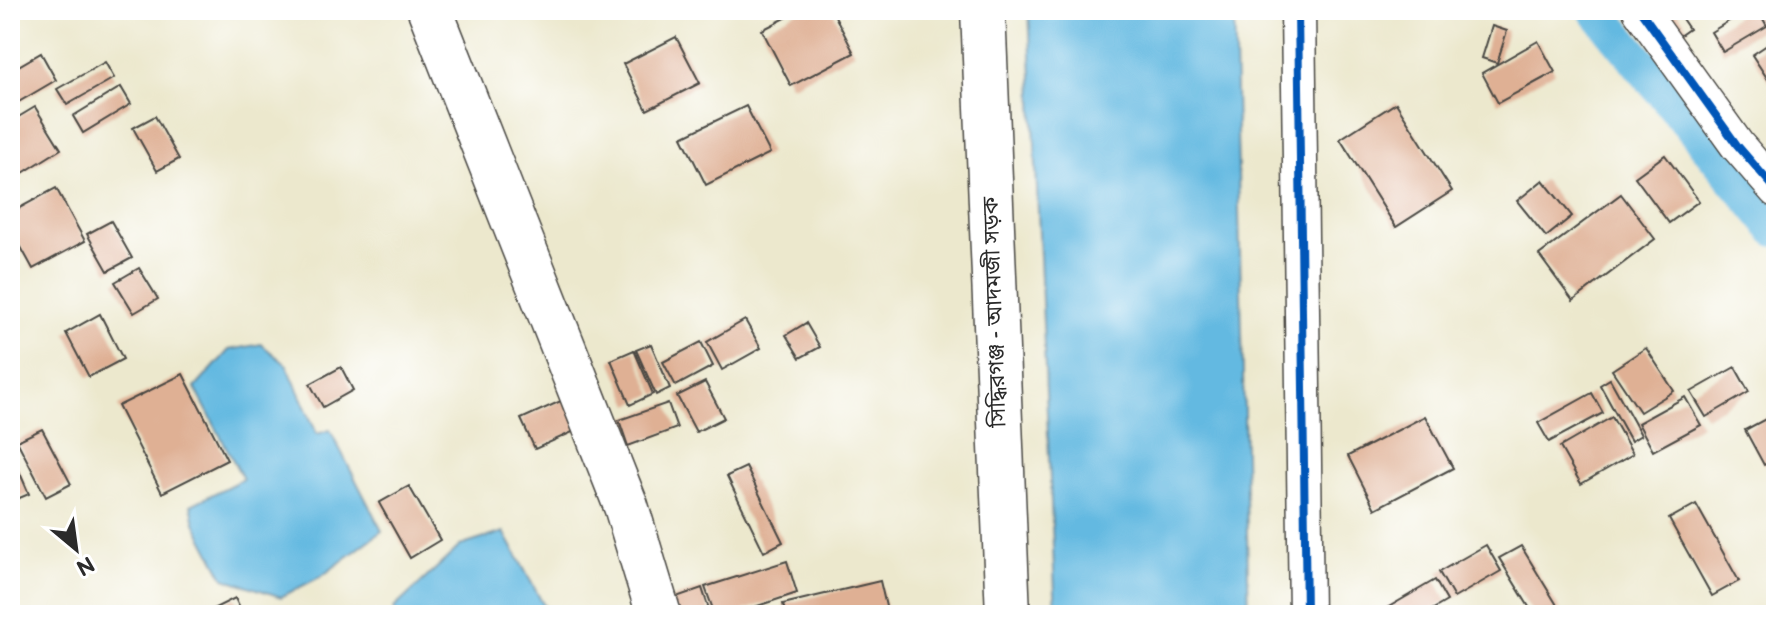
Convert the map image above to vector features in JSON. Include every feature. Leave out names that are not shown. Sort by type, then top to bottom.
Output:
[{"type":"main road","points":[[430,10],[626,506],[659,615]]},
{"type":"main road","name":"সিদ্ধিরগঞ্জ - আদমজী সড়ক","points":[[983,10],[1008,615]]},
{"type":"street","points":[[1298,10],[1306,615]]},
{"type":"street","points":[[1640,10],[1737,145],[1776,190]]},
{"type":"water","points":[[1029,10],[1234,10],[1249,615],[1056,615]]},
{"type":"water","points":[[261,344],[287,365],[317,434],[330,430],[382,531],[322,576],[281,597],[224,578],[195,523],[191,505],[243,479],[195,388],[229,350]]},
{"type":"water","points":[[504,532],[549,615],[395,615],[394,608],[460,546]]},
{"type":"building","points":[[801,10],[832,10],[854,53],[791,86],[762,30]]},
{"type":"building","points":[[1658,10],[1676,10],[1689,29],[1672,41]]},
{"type":"building","points":[[1747,10],[1758,10],[1767,26],[1723,52],[1711,32]]},
{"type":"building","points":[[1492,26],[1507,31],[1497,63],[1482,58]]},
{"type":"building","points":[[676,37],[700,83],[647,110],[623,64]]},
{"type":"building","points":[[1776,39],[1776,76],[1769,81],[1752,55]]},
{"type":"building","points":[[1538,41],[1555,72],[1498,103],[1482,73]]},
{"type":"building","points":[[41,53],[56,80],[10,107],[10,71]]},
{"type":"building","points":[[105,62],[114,78],[67,105],[57,89]]},
{"type":"building","points":[[121,87],[131,104],[83,133],[73,116]]},
{"type":"building","points":[[1396,103],[1452,191],[1396,227],[1340,139]]},
{"type":"building","points":[[746,106],[770,153],[706,185],[682,137]]},
{"type":"building","points":[[35,107],[61,149],[10,181],[10,122]]},
{"type":"building","points":[[155,116],[179,159],[157,171],[133,128]]},
{"type":"building","points":[[1665,155],[1699,201],[1669,223],[1635,177]]},
{"type":"building","points":[[1543,180],[1572,216],[1546,237],[1517,201]]},
{"type":"building","points":[[56,188],[85,241],[33,269],[10,227],[10,213]]},
{"type":"building","points":[[1621,194],[1655,239],[1573,301],[1539,255]]},
{"type":"building","points":[[111,221],[132,258],[108,271],[87,234]]},
{"type":"building","points":[[139,268],[158,299],[134,313],[115,282]]},
{"type":"building","points":[[100,314],[123,359],[89,377],[66,333]]},
{"type":"building","points":[[745,320],[761,348],[722,370],[707,342]]},
{"type":"building","points":[[806,323],[820,347],[800,358],[786,335]]},
{"type":"building","points":[[701,342],[713,366],[676,386],[663,362]]},
{"type":"building","points":[[651,344],[670,388],[656,395],[636,350]]},
{"type":"building","points":[[1646,348],[1674,391],[1640,412],[1612,370]]},
{"type":"building","points":[[634,350],[653,394],[630,405],[611,360]]},
{"type":"building","points":[[341,367],[353,390],[323,407],[310,384]]},
{"type":"building","points":[[1735,367],[1749,392],[1706,417],[1691,392]]},
{"type":"building","points":[[183,374],[227,460],[162,493],[118,406]]},
{"type":"building","points":[[1610,379],[1641,435],[1631,441],[1600,385]]},
{"type":"building","points":[[705,382],[724,418],[696,432],[677,396]]},
{"type":"building","points":[[1592,393],[1603,413],[1549,442],[1538,423]]},
{"type":"building","points":[[574,395],[588,425],[535,449],[521,419]]},
{"type":"building","points":[[1685,397],[1701,425],[1653,451],[1638,423]]},
{"type":"building","points":[[668,403],[677,428],[628,446],[619,420]]},
{"type":"building","points":[[1425,416],[1453,468],[1375,509],[1348,456]]},
{"type":"building","points":[[1771,416],[1776,426],[1776,459],[1764,465],[1745,430]]},
{"type":"building","points":[[1612,417],[1633,454],[1581,484],[1560,447]]},
{"type":"building","points":[[42,429],[71,484],[46,497],[17,441]]},
{"type":"building","points":[[10,450],[29,494],[10,502]]},
{"type":"building","points":[[746,467],[783,542],[764,552],[727,476]]},
{"type":"building","points":[[409,486],[440,540],[410,558],[379,503]]},
{"type":"building","points":[[1696,504],[1739,581],[1712,596],[1669,519]]},
{"type":"building","points":[[1486,545],[1501,571],[1454,598],[1439,572]]},
{"type":"building","points":[[1521,546],[1563,615],[1534,615],[1499,558]]},
{"type":"building","points":[[787,561],[797,593],[730,615],[715,615],[705,587]]},
{"type":"building","points":[[1435,580],[1447,601],[1423,615],[1375,615]]},
{"type":"building","points":[[880,581],[888,615],[786,615],[783,604]]},
{"type":"building","points":[[702,588],[711,615],[663,615],[659,603]]},
{"type":"building","points":[[235,598],[243,615],[201,615]]},
{"type":"waterway","points":[[1596,10],[1776,229]]},
{"type":"cycle path","points":[[1298,10],[1306,615]]},
{"type":"cycle path","points":[[1640,10],[1737,145],[1776,190]]}]
